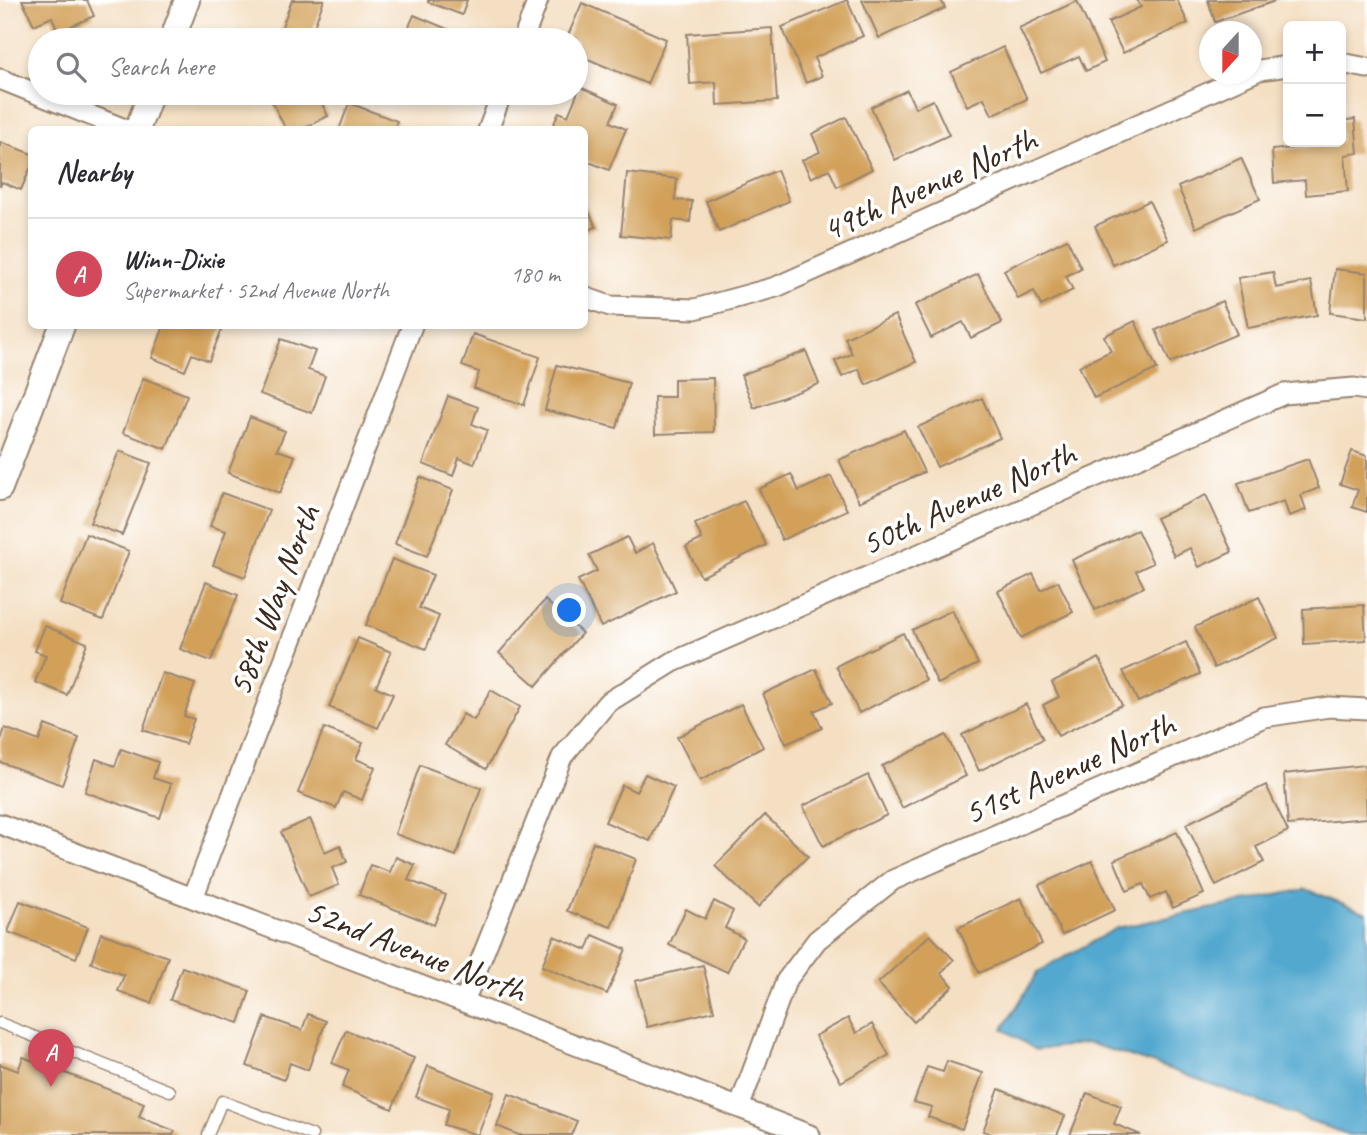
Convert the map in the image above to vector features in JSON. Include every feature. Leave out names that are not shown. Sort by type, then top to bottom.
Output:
[{"type":"street","points":[[176,28],[187,0]]},
{"type":"street","points":[[528,28],[538,0]]},
{"type":"street","points":[[1346,65],[1367,68]]},
{"type":"street","name":"49th Avenue North","points":[[588,298],[610,306],[695,309],[776,286],[1259,70],[1283,67]]},
{"type":"street","points":[[0,79],[28,90]]},
{"type":"street","points":[[65,105],[117,126]]},
{"type":"street","points":[[139,126],[146,105]]},
{"type":"street","points":[[490,126],[497,105]]},
{"type":"street","points":[[0,488],[61,329]]},
{"type":"street","name":"58th Way North","points":[[193,898],[411,329]]},
{"type":"street","name":"50th Avenue North","points":[[464,1002],[562,757],[607,703],[673,662],[1284,394],[1354,388],[1367,390]]},
{"type":"street","name":"51st Avenue North","points":[[739,1108],[786,981],[817,940],[893,880],[1264,717],[1329,707],[1367,709]]},
{"type":"street","name":"52nd Avenue North","points":[[0,824],[810,1135]]},
{"type":"lane","points":[[0,1023],[170,1091]]},
{"type":"lane","points":[[208,1135],[222,1101],[312,1135]]},
{"type":"water","points":[[1306,889],[1367,913],[1367,1135],[1349,1135],[1164,1067],[1088,1043],[1036,1050],[1003,1029],[1038,972],[1117,928]]},
{"type":"building","points":[[22,0],[87,0],[94,16],[67,28],[56,28],[52,17],[34,25]]},
{"type":"building","points":[[292,0],[324,0],[314,28],[282,28]]},
{"type":"building","points":[[428,0],[467,0],[462,15]]},
{"type":"building","points":[[847,0],[863,36],[814,58],[822,76],[806,83],[782,27]]},
{"type":"building","points":[[862,0],[941,0],[945,8],[879,38]]},
{"type":"building","points":[[1137,0],[1177,0],[1188,23],[1123,53],[1108,22],[1141,7]]},
{"type":"building","points":[[1208,0],[1278,0],[1218,21],[1215,21]]},
{"type":"building","points":[[1077,1],[1105,62],[1086,71],[1079,56],[1041,73],[1019,28]]},
{"type":"building","points":[[582,3],[666,39],[647,84],[588,59],[588,28],[571,28]]},
{"type":"building","points":[[414,15],[445,28],[408,28]]},
{"type":"building","points":[[772,28],[777,101],[717,105],[716,82],[690,84],[687,34]]},
{"type":"building","points":[[1003,47],[1027,99],[992,115],[984,98],[967,106],[951,72]]},
{"type":"building","points":[[907,90],[915,108],[933,100],[949,135],[895,160],[871,107]]},
{"type":"building","points":[[588,91],[618,104],[610,122],[626,129],[609,170],[588,162],[588,126],[553,126],[559,112],[568,116],[573,105],[588,105]]},
{"type":"building","points":[[274,105],[323,105],[328,116],[308,126],[284,126]]},
{"type":"building","points":[[348,105],[397,121],[395,126],[340,126]]},
{"type":"building","points":[[846,117],[872,169],[837,187],[829,169],[811,178],[802,160],[820,152],[812,134]]},
{"type":"building","points":[[1355,119],[1358,153],[1345,155],[1348,191],[1306,195],[1305,180],[1274,183],[1272,150],[1346,147],[1346,120]]},
{"type":"building","points":[[0,142],[28,152],[28,173],[21,190],[2,182],[0,187]]},
{"type":"building","points":[[1241,158],[1260,199],[1196,228],[1178,187]]},
{"type":"building","points":[[777,170],[789,201],[719,232],[706,201]]},
{"type":"building","points":[[627,173],[677,179],[675,200],[692,201],[690,222],[673,220],[671,240],[621,235]]},
{"type":"building","points":[[1149,201],[1168,240],[1113,265],[1095,226]]},
{"type":"building","points":[[588,210],[596,227],[588,230]]},
{"type":"building","points":[[1067,239],[1081,268],[1066,276],[1073,290],[1041,306],[1034,291],[1018,299],[1004,270]]},
{"type":"building","points":[[1335,269],[1367,273],[1367,318],[1330,313]]},
{"type":"building","points":[[1273,272],[1276,288],[1311,281],[1317,315],[1248,328],[1238,278]]},
{"type":"building","points":[[978,274],[1002,323],[971,338],[963,322],[931,338],[915,305]]},
{"type":"building","points":[[1222,301],[1237,334],[1170,363],[1156,330]]},
{"type":"building","points":[[895,315],[916,362],[866,385],[859,369],[842,377],[835,361],[852,354],[845,338]]},
{"type":"building","points":[[1135,321],[1157,369],[1094,398],[1079,366],[1111,351],[1104,336]]},
{"type":"building","points":[[163,329],[222,329],[209,361],[192,354],[185,371],[152,358]]},
{"type":"building","points":[[473,334],[540,357],[524,405],[474,388],[479,372],[462,366]]},
{"type":"building","points":[[281,339],[315,351],[308,370],[325,376],[312,413],[260,394]]},
{"type":"building","points":[[806,351],[819,384],[754,408],[741,375]]},
{"type":"building","points":[[557,365],[629,383],[617,428],[545,410]]},
{"type":"building","points":[[143,378],[187,395],[166,449],[123,433]]},
{"type":"building","points":[[713,378],[714,432],[655,434],[654,397],[674,397],[674,379]]},
{"type":"building","points":[[448,396],[478,407],[472,424],[487,430],[474,464],[459,458],[453,476],[423,464]]},
{"type":"building","points":[[982,398],[1000,438],[937,467],[918,427]]},
{"type":"building","points":[[250,417],[285,431],[277,450],[295,456],[280,493],[228,473]]},
{"type":"building","points":[[904,430],[924,472],[859,502],[839,460]]},
{"type":"building","points":[[119,451],[151,463],[122,535],[90,523]]},
{"type":"building","points":[[1352,451],[1367,456],[1367,512],[1352,507],[1358,490],[1340,484]]},
{"type":"building","points":[[1308,459],[1319,488],[1301,495],[1306,510],[1289,516],[1284,501],[1249,513],[1238,483]]},
{"type":"building","points":[[791,474],[799,491],[831,476],[847,510],[782,540],[759,489]]},
{"type":"building","points":[[420,477],[453,490],[427,556],[395,544]]},
{"type":"building","points":[[222,493],[269,510],[245,577],[213,565],[226,531],[210,526]]},
{"type":"building","points":[[1206,495],[1232,552],[1199,567],[1190,548],[1174,556],[1156,518]]},
{"type":"building","points":[[744,501],[766,545],[701,577],[686,547],[702,539],[695,524]]},
{"type":"building","points":[[1137,530],[1153,563],[1136,571],[1144,587],[1095,610],[1072,560]]},
{"type":"building","points":[[86,534],[129,551],[103,620],[60,604]]},
{"type":"building","points":[[627,537],[635,553],[653,543],[676,591],[601,627],[578,580],[597,571],[589,555]]},
{"type":"building","points":[[392,559],[433,575],[419,608],[439,616],[426,649],[366,625]]},
{"type":"building","points":[[1033,574],[1041,590],[1058,581],[1073,612],[1021,638],[998,591]]},
{"type":"building","points":[[206,582],[238,595],[211,661],[180,649]]},
{"type":"building","points":[[1259,597],[1278,638],[1214,668],[1195,627]]},
{"type":"building","points":[[545,600],[582,633],[536,686],[499,653]]},
{"type":"building","points":[[1364,605],[1366,640],[1304,644],[1303,609]]},
{"type":"building","points":[[952,610],[978,664],[938,684],[912,630]]},
{"type":"building","points":[[45,626],[87,643],[67,695],[35,682],[46,655],[35,651]]},
{"type":"building","points":[[903,633],[926,680],[859,713],[836,666]]},
{"type":"building","points":[[358,638],[391,652],[376,687],[393,694],[378,728],[329,707]]},
{"type":"building","points":[[1186,642],[1200,674],[1138,702],[1123,671]]},
{"type":"building","points":[[1099,658],[1122,705],[1058,736],[1043,705],[1059,697],[1052,682]]},
{"type":"building","points":[[816,669],[832,703],[814,711],[822,728],[786,744],[763,694]]},
{"type":"building","points":[[162,673],[195,684],[184,716],[194,719],[185,744],[143,730]]},
{"type":"building","points":[[491,690],[520,707],[486,769],[445,745],[463,714],[474,720]]},
{"type":"building","points":[[741,704],[763,747],[700,781],[677,737]]},
{"type":"building","points":[[1026,704],[1043,739],[979,771],[962,735]]},
{"type":"building","points":[[45,725],[79,738],[62,785],[0,762],[0,743],[5,728],[39,741]]},
{"type":"building","points":[[324,728],[363,743],[356,759],[375,767],[362,800],[343,792],[336,808],[298,793]]},
{"type":"building","points":[[946,735],[966,776],[902,808],[882,766]]},
{"type":"building","points":[[121,749],[158,762],[153,778],[171,784],[160,818],[85,792],[96,759],[115,766]]},
{"type":"building","points":[[420,765],[481,788],[456,856],[395,834]]},
{"type":"building","points":[[1365,765],[1367,818],[1288,825],[1284,774]]},
{"type":"building","points":[[645,774],[674,787],[650,841],[605,822],[622,785],[636,792]]},
{"type":"building","points":[[868,775],[887,815],[823,846],[803,806]]},
{"type":"building","points":[[1266,785],[1288,831],[1256,847],[1264,862],[1216,886],[1186,824]]},
{"type":"building","points":[[765,815],[808,856],[758,907],[715,866]]},
{"type":"building","points":[[310,819],[325,852],[340,845],[347,862],[332,868],[339,885],[309,897],[281,832]]},
{"type":"building","points":[[1177,832],[1204,894],[1173,908],[1166,892],[1150,899],[1143,884],[1127,891],[1114,860]]},
{"type":"building","points":[[593,842],[636,859],[611,927],[567,911]]},
{"type":"building","points":[[396,857],[415,865],[408,880],[446,895],[434,925],[359,895],[370,865],[390,872]]},
{"type":"building","points":[[1092,861],[1115,910],[1062,935],[1039,885]]},
{"type":"building","points":[[1021,898],[1042,944],[979,973],[958,928]]},
{"type":"building","points":[[20,901],[88,927],[76,958],[8,932]]},
{"type":"building","points":[[714,901],[733,911],[725,928],[744,938],[727,972],[669,945],[686,909],[705,919]]},
{"type":"building","points":[[101,933],[168,957],[151,1003],[118,991],[124,975],[91,963]]},
{"type":"building","points":[[593,935],[626,949],[607,994],[542,966],[554,936],[587,950]]},
{"type":"building","points":[[930,935],[954,960],[941,973],[953,986],[914,1022],[878,983]]},
{"type":"building","points":[[703,965],[714,1011],[647,1027],[635,981]]},
{"type":"building","points":[[182,967],[250,991],[239,1023],[170,1000]]},
{"type":"building","points":[[308,1014],[326,1021],[308,1070],[290,1063],[284,1080],[247,1066],[265,1017],[302,1030]]},
{"type":"building","points":[[848,1018],[856,1033],[872,1024],[889,1055],[841,1082],[815,1036]]},
{"type":"building","points":[[346,1030],[414,1058],[392,1109],[342,1087],[349,1070],[332,1063]]},
{"type":"building","points":[[23,1057],[144,1103],[139,1117],[175,1131],[173,1135],[0,1135],[0,1064],[18,1071]]},
{"type":"building","points":[[947,1061],[983,1073],[962,1129],[928,1117],[932,1107],[914,1102],[927,1067],[943,1072]]},
{"type":"building","points":[[428,1066],[494,1092],[478,1135],[444,1125],[449,1109],[416,1097]]},
{"type":"building","points":[[999,1089],[1065,1116],[1057,1135],[994,1135],[983,1131]]},
{"type":"building","points":[[1087,1093],[1121,1106],[1114,1124],[1141,1135],[1070,1135]]},
{"type":"building","points":[[509,1094],[577,1121],[571,1135],[519,1135],[497,1126]]},
{"type":"place","name":"Winn-Dixie","points":[[51,1087]]}]
